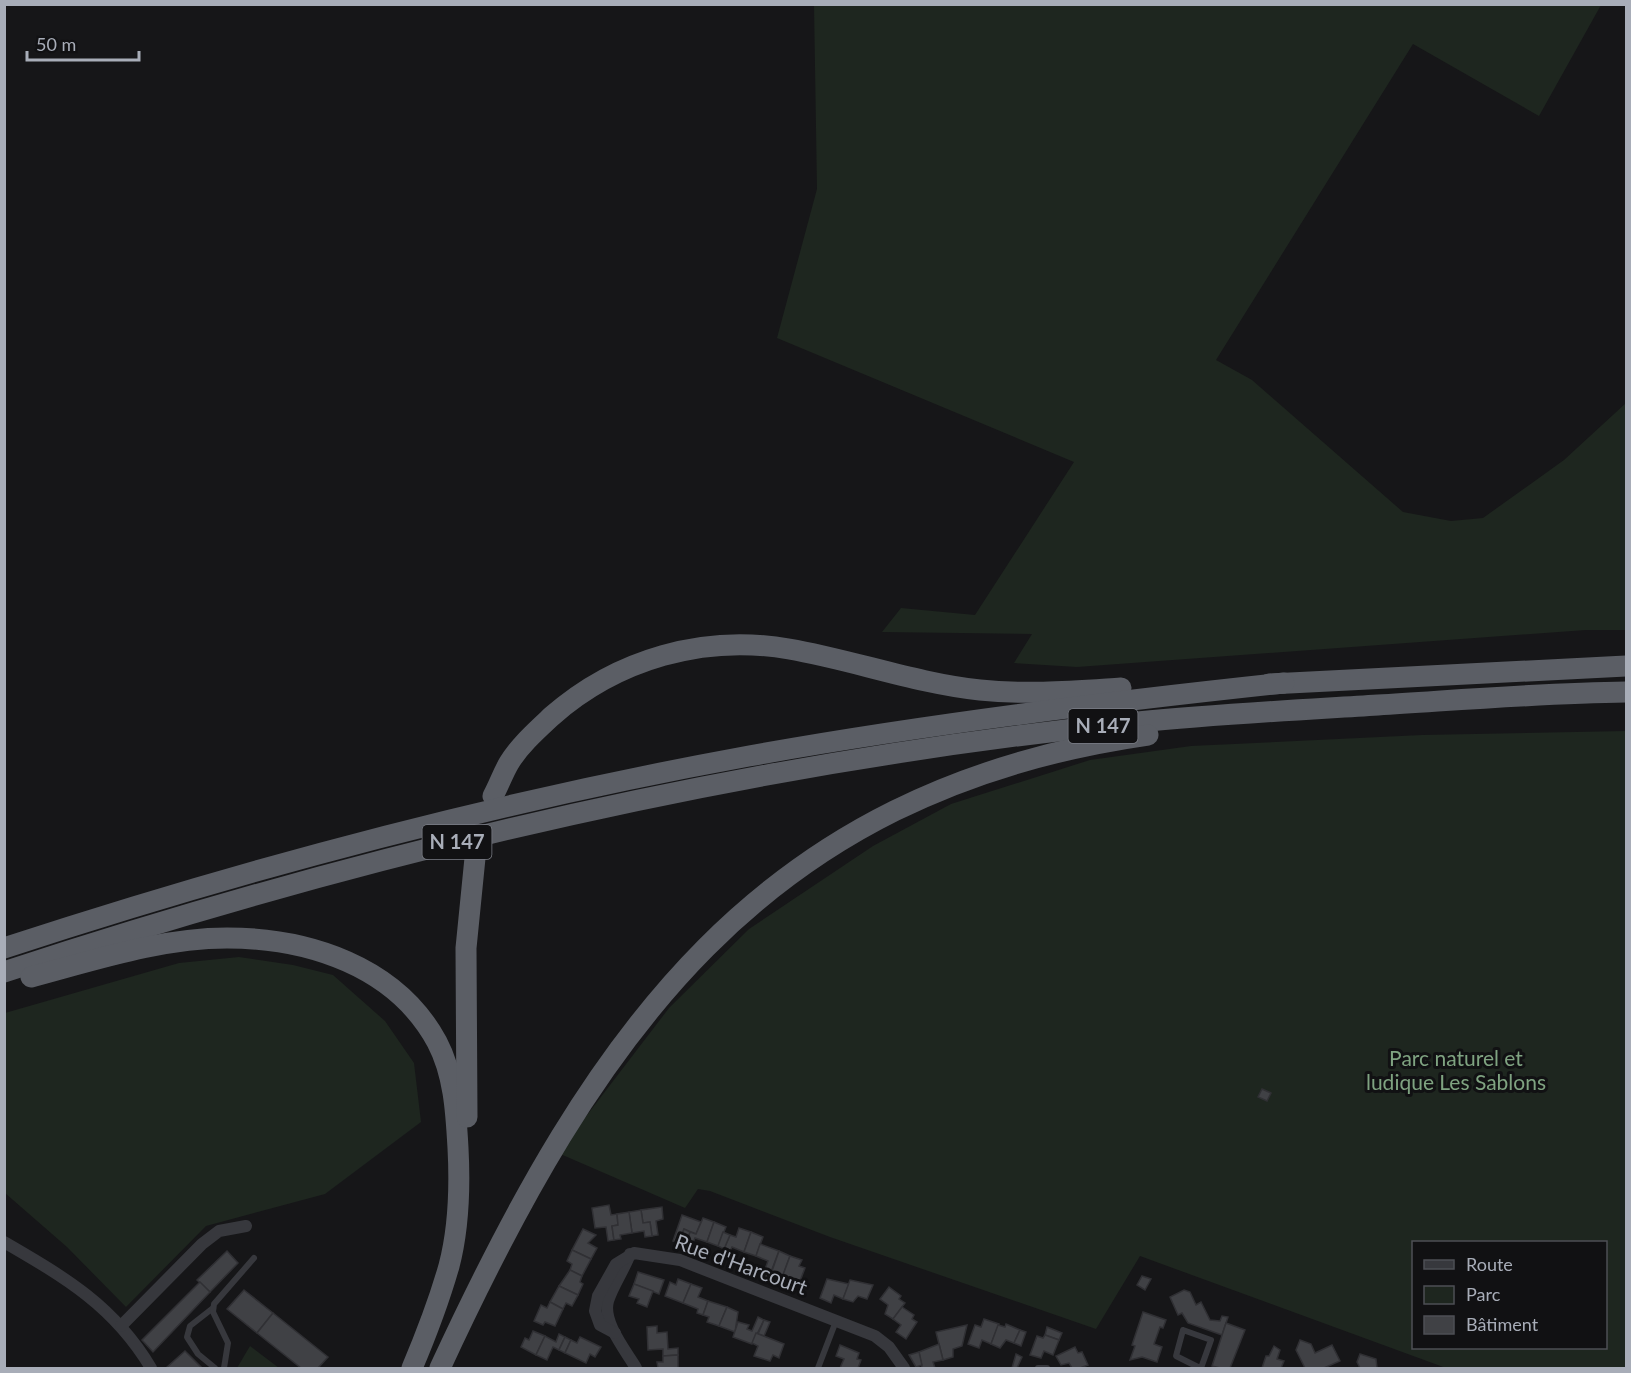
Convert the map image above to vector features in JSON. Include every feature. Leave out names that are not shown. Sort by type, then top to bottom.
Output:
[{"type":"highway","points":[[493,796],[510,762],[534,732],[566,704],[595,684],[632,665],[670,652],[710,646],[750,644],[788,649],[934,683],[980,690],[1035,693],[1174,685],[1284,683]]},
{"type":"highway","name":"N 147","points":[[4,948],[175,895],[472,815],[751,756],[1018,715],[1284,683],[1626,666]]},
{"type":"highway","name":"N 147","points":[[4,972],[119,934],[294,882],[635,800],[753,778],[1022,736],[1139,722],[1288,711],[1626,692]]},
{"type":"highway","points":[[440,1368],[474,1294],[539,1170],[609,1059],[648,1009],[696,956],[742,911],[788,874],[840,840],[895,811],[955,785],[1023,761],[1103,741],[1222,724],[1288,711]]},
{"type":"highway","points":[[421,1368],[448,1301],[465,1227],[468,1188],[466,948],[475,858]]},
{"type":"highway","points":[[4,984],[123,953],[181,942],[226,938],[267,940],[309,947],[351,962],[374,975],[398,994],[422,1019],[437,1043],[449,1074],[456,1110],[459,1161],[457,1213],[449,1264],[412,1368]]},
{"type":"street","points":[[121,1326],[202,1244],[219,1230],[246,1226]]},
{"type":"street","points":[[4,1242],[78,1286],[121,1326],[151,1368]]},
{"type":"street","name":"Rue d'Harcourt","points":[[636,1368],[615,1333],[608,1315],[607,1304],[630,1254],[680,1260],[836,1321],[883,1341],[904,1368]]},
{"type":"lane","points":[[215,1368],[198,1354],[187,1337],[190,1326],[213,1308],[254,1258]]},
{"type":"lane","points":[[213,1308],[228,1342],[224,1368]]},
{"type":"lane","points":[[818,1368],[836,1321]]},
{"type":"lane","points":[[1183,1330],[1211,1340],[1201,1368],[1176,1356],[1183,1330]]},
{"type":"lane","points":[[1038,1368],[1047,1368]]},
{"type":"green space","points":[[814,5],[1601,5],[1539,116],[1413,44],[1216,360],[1252,380],[1403,512],[1451,521],[1483,518],[1564,460],[1626,403],[1626,630],[1586,630],[1077,667],[1014,663],[1032,634],[882,632],[901,608],[975,615],[1074,462],[777,338],[817,189]]},
{"type":"green space","name":"Parc naturel et ludique Les Sablons","points":[[1626,731],[1626,1368],[1446,1368],[1140,1256],[1096,1329],[830,1237],[710,1191],[698,1189],[685,1208],[558,1153],[669,1008],[749,929],[873,846],[951,804],[1090,760],[1191,746],[1422,735]]},
{"type":"green space","points":[[239,957],[293,965],[333,975],[385,1021],[414,1063],[421,1122],[325,1194],[206,1226],[126,1307],[67,1247],[5,1193],[5,1013],[179,963]]},
{"type":"green space","points":[[250,1346],[279,1368],[237,1368]]},
{"type":"building","points":[[1262,1089],[1271,1093],[1267,1101],[1258,1097]]},
{"type":"building","points":[[609,1205],[611,1215],[617,1214],[618,1225],[612,1226],[614,1240],[608,1241],[606,1227],[595,1228],[592,1208]]},
{"type":"building","points":[[662,1207],[663,1219],[656,1221],[658,1235],[652,1236],[650,1222],[643,1223],[641,1210]]},
{"type":"building","points":[[641,1210],[643,1223],[650,1222],[652,1236],[645,1237],[644,1231],[632,1233],[629,1212]]},
{"type":"building","points":[[629,1212],[632,1233],[620,1235],[621,1239],[614,1240],[612,1226],[618,1225],[617,1214]]},
{"type":"building","points":[[682,1215],[701,1222],[696,1234],[684,1229],[679,1243],[673,1241]]},
{"type":"building","points":[[703,1218],[714,1222],[707,1242],[695,1238],[691,1247],[685,1245],[690,1232],[696,1234]]},
{"type":"building","points":[[714,1222],[726,1227],[718,1246],[707,1242]]},
{"type":"building","points":[[739,1228],[751,1232],[744,1252],[732,1247],[730,1251],[724,1249],[730,1235],[736,1237]]},
{"type":"building","points":[[583,1229],[596,1235],[588,1243],[597,1248],[591,1259],[572,1250]]},
{"type":"building","points":[[684,1229],[690,1232],[685,1245],[679,1243]]},
{"type":"building","points":[[723,1232],[730,1235],[724,1249],[718,1246]]},
{"type":"building","points":[[751,1232],[763,1237],[756,1256],[744,1252]]},
{"type":"building","points":[[760,1244],[779,1251],[769,1277],[763,1275],[768,1261],[756,1256]]},
{"type":"building","points":[[572,1250],[591,1259],[582,1276],[570,1270],[572,1264],[567,1261]]},
{"type":"building","points":[[227,1251],[238,1263],[210,1292],[197,1280]]},
{"type":"building","points":[[779,1251],[790,1256],[783,1275],[772,1271]]},
{"type":"building","points":[[790,1256],[802,1260],[799,1266],[805,1268],[800,1281],[783,1275]]},
{"type":"building","points":[[570,1270],[582,1276],[580,1282],[583,1284],[578,1295],[559,1286]]},
{"type":"building","points":[[638,1272],[664,1280],[659,1294],[634,1284]]},
{"type":"building","points":[[1142,1276],[1151,1279],[1145,1290],[1137,1285]]},
{"type":"building","points":[[678,1279],[691,1284],[683,1303],[665,1296],[670,1282],[676,1285]]},
{"type":"building","points":[[827,1279],[849,1284],[843,1299],[834,1295],[831,1303],[820,1298]]},
{"type":"building","points":[[850,1280],[873,1285],[867,1299],[858,1296],[853,1302],[843,1299]]},
{"type":"building","points":[[200,1282],[210,1292],[153,1352],[142,1340]]},
{"type":"building","points":[[634,1284],[653,1291],[647,1307],[637,1303],[639,1299],[629,1296]]},
{"type":"building","points":[[691,1284],[702,1288],[698,1297],[708,1301],[703,1315],[697,1313],[698,1309],[683,1303]]},
{"type":"building","points":[[559,1286],[578,1295],[572,1306],[566,1303],[563,1309],[550,1302]]},
{"type":"building","points":[[889,1287],[901,1296],[899,1299],[905,1303],[893,1319],[885,1314],[888,1305],[880,1299]]},
{"type":"building","points":[[244,1290],[273,1313],[257,1333],[227,1309]]},
{"type":"building","points":[[1184,1290],[1190,1292],[1196,1305],[1201,1302],[1210,1320],[1220,1321],[1222,1316],[1228,1317],[1222,1335],[1188,1323],[1182,1313],[1178,1315],[1170,1297]]},
{"type":"building","points":[[708,1301],[727,1307],[719,1326],[707,1322],[709,1317],[703,1315]]},
{"type":"building","points":[[550,1302],[563,1309],[555,1326],[545,1322],[543,1325],[534,1321],[541,1305],[547,1308]]},
{"type":"building","points":[[727,1307],[738,1312],[735,1332],[719,1326]]},
{"type":"building","points":[[902,1307],[914,1315],[912,1319],[917,1322],[906,1339],[896,1332],[901,1325],[893,1319]]},
{"type":"building","points":[[1143,1312],[1166,1320],[1163,1328],[1160,1327],[1154,1344],[1162,1347],[1157,1362],[1142,1357],[1130,1360],[1135,1346],[1132,1345]]},
{"type":"building","points":[[273,1313],[328,1357],[318,1368],[301,1368],[257,1333]]},
{"type":"building","points":[[758,1317],[764,1320],[752,1344],[733,1337],[738,1322],[749,1325],[747,1329],[752,1331]]},
{"type":"building","points":[[984,1319],[999,1324],[991,1344],[982,1340],[979,1348],[968,1344],[975,1325],[981,1327]]},
{"type":"building","points":[[764,1320],[770,1322],[764,1336],[758,1334]]},
{"type":"building","points":[[1226,1323],[1245,1330],[1230,1368],[1220,1368],[1212,1366]]},
{"type":"building","points":[[1006,1324],[1020,1330],[1014,1343],[1006,1340],[1000,1348],[991,1344],[998,1325],[1005,1327]]},
{"type":"building","points":[[967,1325],[962,1346],[953,1349],[953,1357],[943,1360],[936,1332]]},
{"type":"building","points":[[657,1326],[657,1333],[667,1332],[668,1349],[678,1348],[678,1355],[663,1356],[663,1349],[648,1350],[647,1327]]},
{"type":"building","points":[[1047,1327],[1062,1333],[1059,1340],[1045,1335]]},
{"type":"building","points":[[1020,1330],[1026,1332],[1021,1346],[1014,1343]]},
{"type":"building","points":[[533,1331],[545,1336],[536,1355],[521,1347],[525,1338],[529,1340]]},
{"type":"building","points":[[756,1333],[784,1344],[779,1358],[773,1355],[770,1361],[754,1356],[758,1346],[752,1343]]},
{"type":"building","points":[[559,1334],[565,1337],[559,1350],[553,1347],[547,1360],[536,1355],[545,1336],[556,1342]]},
{"type":"building","points":[[1045,1335],[1059,1340],[1053,1355],[1044,1351],[1041,1358],[1030,1355],[1037,1336],[1043,1338]]},
{"type":"building","points":[[565,1337],[571,1340],[565,1353],[559,1350]]},
{"type":"building","points":[[580,1337],[601,1347],[595,1357],[590,1354],[586,1363],[565,1353],[571,1340],[577,1343]]},
{"type":"building","points":[[1300,1340],[1311,1344],[1315,1353],[1332,1345],[1340,1361],[1324,1368],[1305,1368],[1296,1350]]},
{"type":"building","points":[[939,1344],[943,1360],[933,1362],[935,1368],[922,1368],[919,1352]]},
{"type":"building","points":[[840,1345],[859,1353],[857,1359],[861,1360],[858,1368],[840,1368],[844,1359],[836,1356]]},
{"type":"building","points":[[1274,1346],[1280,1350],[1277,1359],[1284,1361],[1281,1368],[1262,1368],[1266,1356],[1269,1356]]},
{"type":"building","points":[[1075,1347],[1078,1353],[1082,1352],[1088,1365],[1072,1368],[1069,1363],[1061,1365],[1056,1356]]},
{"type":"building","points":[[185,1351],[202,1368],[166,1368]]},
{"type":"building","points":[[919,1352],[922,1365],[916,1367],[909,1355]]},
{"type":"building","points":[[1016,1354],[1022,1357],[1017,1368],[1012,1368]]},
{"type":"building","points":[[1360,1354],[1376,1359],[1377,1368],[1360,1368],[1357,1362]]},
{"type":"building","points":[[678,1355],[678,1368],[658,1368],[657,1362],[663,1362],[663,1356]]}]
